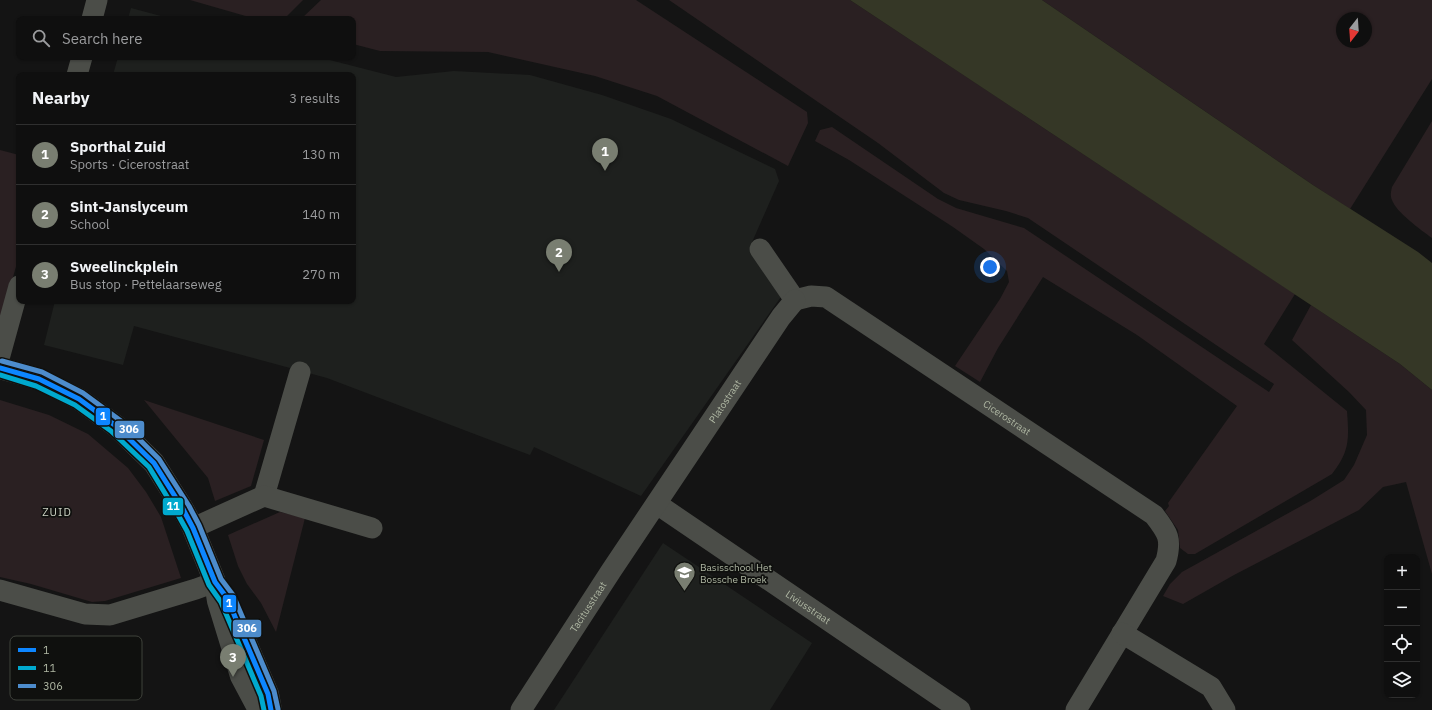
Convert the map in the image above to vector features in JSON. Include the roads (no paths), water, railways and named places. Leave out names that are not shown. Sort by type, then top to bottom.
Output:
[{"type":"street","points":[[93,16],[97,0]]},
{"type":"street","points":[[78,72],[81,60]]},
{"type":"street","points":[[760,249],[795,300]]},
{"type":"street","name":"Cicerostraat","points":[[795,300],[811,296],[826,297],[1154,515],[1166,530],[1170,547],[1166,561],[1076,710]]},
{"type":"street","points":[[0,355],[16,297]]},
{"type":"street","name":"Platostraat","points":[[657,504],[782,317],[795,300]]},
{"type":"street","points":[[0,368],[39,379],[79,399],[116,426],[154,463],[193,528],[215,582],[218,601],[241,676],[259,710]]},
{"type":"street","points":[[264,496],[300,372]]},
{"type":"street","points":[[193,528],[264,496],[372,528]]},
{"type":"street","name":"Tacitusstraat","points":[[521,710],[657,504]]},
{"type":"street","name":"Liviusstraat","points":[[657,504],[960,710]]},
{"type":"street","points":[[0,590],[85,614],[110,615],[215,582]]},
{"type":"street","points":[[215,582],[227,598],[268,694],[271,710]]},
{"type":"street","points":[[1122,633],[1211,687],[1225,710]]},
{"type":"place","name":"Sporthal Zuid","points":[[605,171]]},
{"type":"place","name":"Sint-Janslyceum","points":[[559,272]]},
{"type":"place","name":"Basisschool Het Bossche Broek","points":[[684,592]]},
{"type":"place","name":"Sweelinckplein","points":[[233,677]]},
{"type":"district","name":"ZUID","points":[[57,512]]}]
